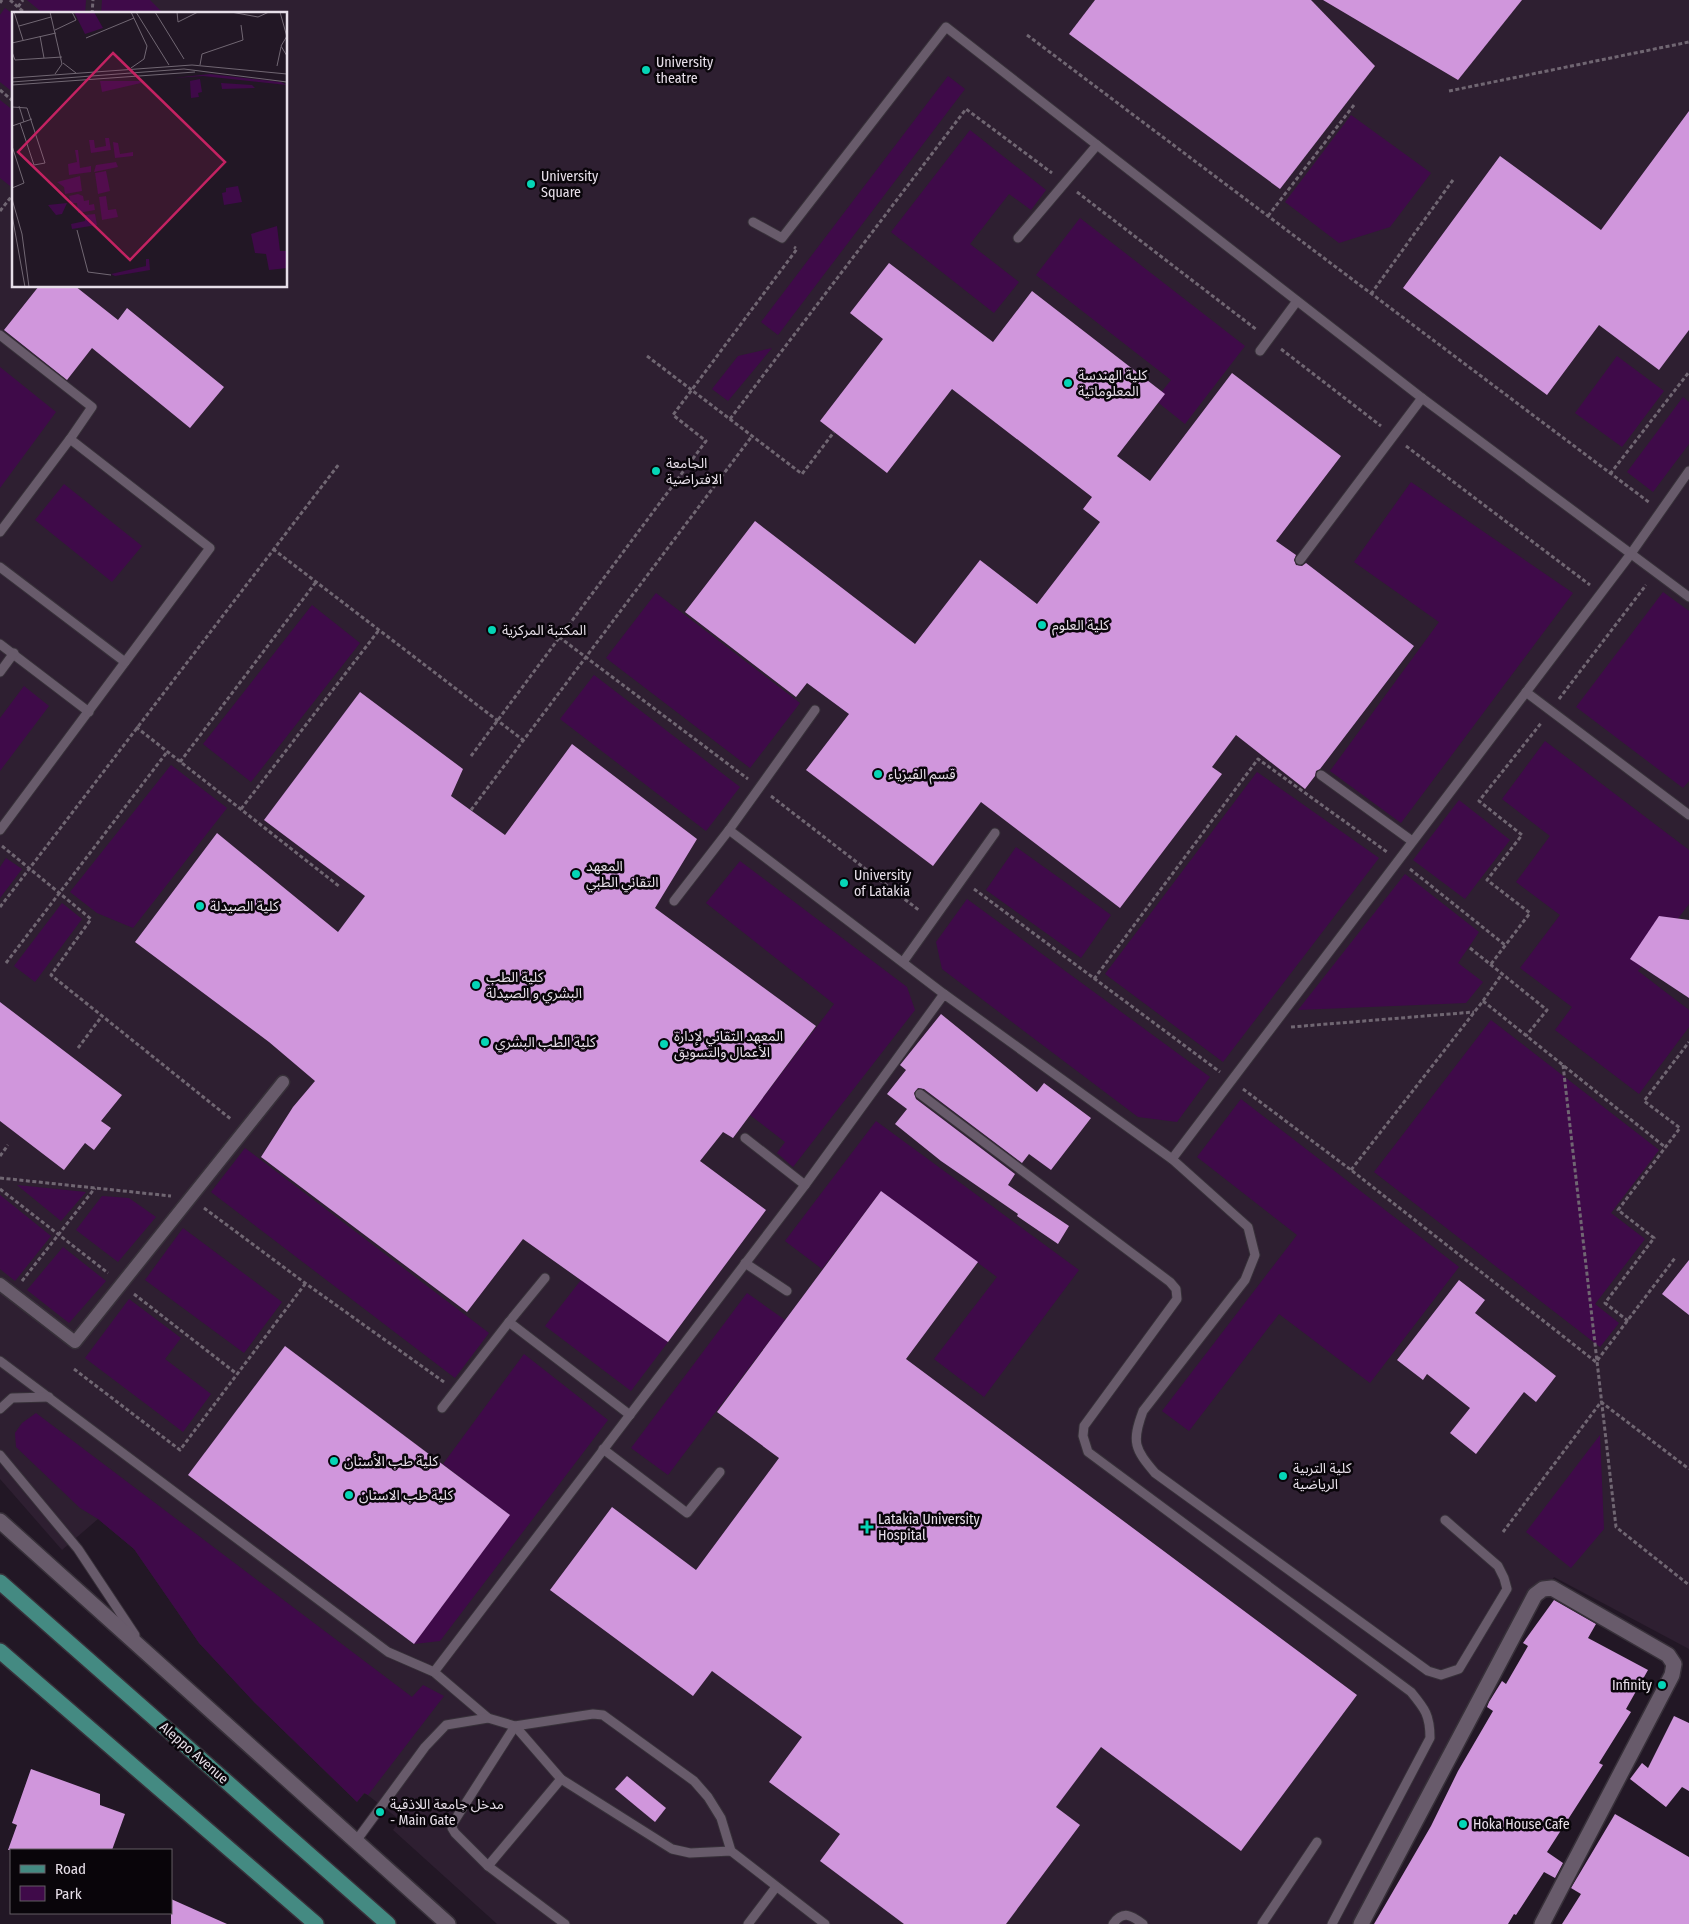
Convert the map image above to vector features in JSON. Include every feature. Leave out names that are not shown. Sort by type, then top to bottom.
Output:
[{"type":"main road","name":"Aleppo Avenue","points":[[0,1582],[388,1924]]},
{"type":"main road","points":[[0,1651],[316,1924]]},
{"type":"street","points":[[0,1284],[75,1342],[283,1082]]},
{"type":"street","points":[[0,1521],[448,1924]]},
{"type":"street","points":[[1361,1924],[1535,1595],[1543,1589],[1552,1588],[1668,1655],[1674,1664],[1672,1675],[1542,1924]]},
{"type":"lane","points":[[753,222],[782,238],[946,26],[1422,398],[1630,555],[1689,597]]},
{"type":"lane","points":[[1018,238],[1097,145]]},
{"type":"lane","points":[[1260,351],[1297,301]]},
{"type":"lane","points":[[0,335],[92,407],[0,532]]},
{"type":"lane","points":[[1300,560],[1422,398]]},
{"type":"lane","points":[[0,830],[210,548],[70,439]]},
{"type":"lane","points":[[1172,1159],[1630,555],[1689,471]]},
{"type":"lane","points":[[0,567],[125,662]]},
{"type":"lane","points":[[0,644],[89,712]]},
{"type":"lane","points":[[0,672],[14,653]]},
{"type":"lane","points":[[1526,692],[1689,815]]},
{"type":"lane","points":[[674,901],[729,830],[815,710]]},
{"type":"lane","points":[[1321,775],[1412,842]]},
{"type":"lane","points":[[729,830],[944,994],[1172,1159],[1248,1227],[1255,1255],[1245,1280],[1143,1411],[1136,1429],[1138,1453],[1155,1473],[1428,1671],[1441,1675],[1459,1669],[1507,1589],[1498,1566],[1445,1520]]},
{"type":"lane","points":[[903,962],[995,833]]},
{"type":"lane","points":[[434,1672],[804,1185],[944,994]]},
{"type":"lane","points":[[920,1094],[1170,1282],[1176,1289],[1177,1299],[1084,1426],[1083,1436],[1088,1452],[1412,1692],[1422,1704],[1430,1721],[1430,1738],[1332,1924]]},
{"type":"lane","points":[[744,1138],[804,1185]]},
{"type":"lane","points":[[745,1262],[787,1291]]},
{"type":"lane","points":[[442,1408],[545,1278]]},
{"type":"lane","points":[[510,1322],[630,1415]]},
{"type":"lane","points":[[0,1361],[388,1652],[434,1672],[488,1718],[515,1726],[593,1714],[603,1715],[694,1781],[708,1797],[721,1818],[731,1851],[825,1924]]},
{"type":"lane","points":[[0,1409],[12,1398],[49,1397]]},
{"type":"lane","points":[[604,1449],[687,1513],[720,1472]]},
{"type":"lane","points":[[0,1455],[78,1549],[143,1648]]},
{"type":"lane","points":[[356,1841],[425,1747],[446,1725],[488,1718]]},
{"type":"lane","points":[[515,1726],[561,1779],[672,1849],[690,1853],[731,1851]]},
{"type":"lane","points":[[515,1726],[453,1823],[452,1828],[488,1866],[565,1924]]},
{"type":"lane","points":[[488,1866],[561,1779]]},
{"type":"lane","points":[[1262,1924],[1317,1842]]},
{"type":"lane","points":[[748,1924],[776,1887]]},
{"type":"lane","points":[[1113,1924],[1117,1918],[1132,1916],[1143,1924]]},
{"type":"path","points":[[10,0],[24,12]]},
{"type":"path","points":[[18,7],[23,0]]},
{"type":"path","points":[[1027,35],[1660,510]]},
{"type":"path","points":[[1449,91],[1689,42]]},
{"type":"path","points":[[0,90],[12,100]]},
{"type":"path","points":[[1268,216],[1354,105]]},
{"type":"path","points":[[730,419],[966,109],[1600,594]]},
{"type":"path","points":[[1371,294],[1453,180]]},
{"type":"path","points":[[0,211],[12,198]]},
{"type":"path","points":[[471,756],[706,441],[673,416],[797,249],[782,238]]},
{"type":"path","points":[[646,356],[802,474],[834,432]]},
{"type":"path","points":[[1610,474],[1689,372]]},
{"type":"path","points":[[471,810],[752,436]]},
{"type":"path","points":[[0,907],[338,464]]},
{"type":"path","points":[[273,549],[523,740]]},
{"type":"path","points":[[1491,964],[1530,913],[1487,880],[1522,835],[1479,801],[1655,573]]},
{"type":"path","points":[[180,762],[316,582]]},
{"type":"path","points":[[240,809],[379,630]]},
{"type":"path","points":[[136,727],[340,887]]},
{"type":"path","points":[[6,963],[167,752]]},
{"type":"path","points":[[1094,979],[1258,759],[1398,860],[1505,945]]},
{"type":"path","points":[[0,844],[91,919],[51,975],[244,1130]]},
{"type":"path","points":[[961,880],[1350,1170],[1596,1362]]},
{"type":"path","points":[[1470,948],[1547,1010],[1526,1036]]},
{"type":"path","points":[[1350,1170],[1483,1001],[1502,974]]},
{"type":"path","points":[[1483,1001],[1665,1147]]},
{"type":"path","points":[[1270,1029],[1474,1012]]},
{"type":"path","points":[[78,1048],[102,1016]]},
{"type":"path","points":[[1628,1321],[1605,1303],[1654,1238],[1618,1210],[1680,1128],[1644,1101],[1689,1042]]},
{"type":"path","points":[[1562,1065],[1616,1527],[1689,1585]]},
{"type":"path","points":[[0,1155],[8,1144]]},
{"type":"path","points":[[0,1178],[190,1198],[455,1390]]},
{"type":"path","points":[[12,1293],[95,1188]]},
{"type":"path","points":[[1596,1362],[1675,1258]]},
{"type":"path","points":[[74,1369],[180,1450],[305,1283]]},
{"type":"path","points":[[1601,1402],[1689,1469]]},
{"type":"path","points":[[1503,1532],[1601,1402]]},
{"type":"shaded area","name":"University of Latakia","points":[[0,0],[1689,0],[1689,1649],[1554,1577],[1484,1697],[1361,1924],[497,1924],[393,1830],[400,1820],[365,1793],[357,1802],[254,1702],[199,1643],[134,1549],[98,1519],[62,1550],[0,1479]]},
{"type":"green space","points":[[27,0],[86,0],[85,12],[42,12]]},
{"type":"green space","points":[[102,0],[150,0],[162,12],[101,12]]},
{"type":"green space","points":[[5,8],[12,13],[12,91],[0,82],[0,15]]},
{"type":"green space","points":[[948,76],[965,89],[778,335],[761,322]]},
{"type":"green space","points":[[0,100],[12,109],[12,187],[0,178]]},
{"type":"green space","points":[[1351,115],[1431,173],[1390,227],[1339,243],[1285,202]]},
{"type":"green space","points":[[970,130],[1046,190],[1031,210],[1009,194],[970,244],[1019,282],[994,313],[891,232]]},
{"type":"green space","points":[[1080,218],[1245,346],[1185,424],[1155,400],[1171,380],[1036,275]]},
{"type":"green space","points":[[772,348],[728,401],[712,389],[738,356]]},
{"type":"green space","points":[[1617,356],[1664,391],[1622,447],[1575,413]]},
{"type":"green space","points":[[0,367],[56,412],[0,488]]},
{"type":"green space","points":[[1683,397],[1689,402],[1689,444],[1653,492],[1627,472]]},
{"type":"green space","points":[[1411,482],[1573,593],[1401,823],[1330,771],[1439,622],[1354,562]]},
{"type":"green space","points":[[64,484],[142,546],[112,582],[35,520]]},
{"type":"green space","points":[[1663,592],[1689,611],[1689,781],[1683,788],[1576,707]]},
{"type":"green space","points":[[656,593],[800,703],[750,768],[606,658]]},
{"type":"green space","points":[[312,605],[360,643],[251,782],[203,744]]},
{"type":"green space","points":[[594,675],[740,787],[706,831],[560,719]]},
{"type":"green space","points":[[24,686],[49,706],[0,771],[0,718]]},
{"type":"green space","points":[[1545,741],[1689,850],[1689,904],[1638,971],[1689,1010],[1689,1027],[1639,1094],[1555,1030],[1572,1007],[1520,968],[1560,915],[1516,882],[1550,836],[1502,799]]},
{"type":"green space","points":[[171,765],[227,808],[133,928],[97,913],[70,892]]},
{"type":"green space","points":[[1257,772],[1379,858],[1223,1062],[1105,974]]},
{"type":"green space","points":[[1459,800],[1510,840],[1465,899],[1413,860]]},
{"type":"green space","points":[[1016,847],[1111,915],[1081,958],[986,890]]},
{"type":"green space","points":[[6,858],[22,869],[0,898],[0,867]]},
{"type":"green space","points":[[740,861],[907,987],[915,1010],[793,1167],[777,1153],[785,1142],[750,1115],[834,1004],[706,903]]},
{"type":"green space","points":[[1405,874],[1479,932],[1458,963],[1483,982],[1466,1003],[1298,1010]]},
{"type":"green space","points":[[967,899],[1210,1077],[1177,1122],[1138,1117],[942,969],[936,942]]},
{"type":"green space","points":[[62,903],[82,919],[35,982],[14,966]]},
{"type":"green space","points":[[1491,1020],[1659,1150],[1611,1213],[1645,1239],[1595,1304],[1619,1323],[1600,1347],[1374,1172]]},
{"type":"green space","points":[[1241,1099],[1459,1267],[1370,1383],[1279,1314],[1189,1431],[1162,1411],[1297,1235],[1197,1157]]},
{"type":"green space","points":[[876,1121],[1079,1270],[984,1397],[934,1359],[997,1277],[881,1191],[822,1269],[785,1241]]},
{"type":"green space","points":[[245,1148],[489,1333],[455,1378],[211,1192]]},
{"type":"green space","points":[[17,1185],[86,1192],[61,1221]]},
{"type":"green space","points":[[0,1195],[51,1236],[15,1281],[0,1269]]},
{"type":"green space","points":[[102,1196],[129,1198],[156,1217],[118,1262],[76,1230]]},
{"type":"green space","points":[[183,1228],[282,1302],[244,1353],[145,1280]]},
{"type":"green space","points":[[63,1247],[106,1281],[69,1323],[27,1290]]},
{"type":"green space","points":[[581,1280],[668,1342],[631,1391],[545,1326]]},
{"type":"green space","points":[[747,1293],[785,1320],[668,1475],[631,1448]]},
{"type":"green space","points":[[129,1299],[181,1338],[165,1359],[211,1394],[183,1432],[85,1358]]},
{"type":"green space","points":[[524,1354],[608,1420],[440,1641],[414,1644],[510,1515],[443,1464]]},
{"type":"green space","points":[[36,1413],[412,1697],[423,1685],[444,1696],[368,1795],[364,1793],[357,1802],[254,1702],[199,1643],[134,1549],[98,1519],[80,1508],[16,1447],[15,1433],[22,1423]]},
{"type":"green space","points":[[1600,1435],[1604,1529],[1571,1568],[1526,1532]]},
{"type":"building","points":[[1095,0],[1311,0],[1375,66],[1280,189],[1069,34]]},
{"type":"building","points":[[1323,0],[1522,0],[1458,80]]},
{"type":"building","points":[[1689,111],[1689,330],[1659,370],[1599,325],[1547,395],[1403,288],[1500,156],[1601,230]]},
{"type":"building","name":"كلية العلوم","points":[[889,263],[993,342],[1032,291],[1165,394],[1117,456],[1150,481],[1232,373],[1341,456],[1276,541],[1296,555],[1294,560],[1296,565],[1302,566],[1306,563],[1414,646],[1320,769],[1316,771],[1315,776],[1305,789],[1236,735],[1212,767],[1222,774],[1120,908],[981,802],[933,866],[806,770],[849,714],[807,683],[796,697],[685,612],[755,521],[915,644],[980,560],[1037,604],[1100,522],[1083,509],[1092,497],[952,389],[887,473],[820,421],[883,339],[850,313]]},
{"type":"building","points":[[37,288],[78,288],[118,320],[127,308],[224,387],[190,428],[92,348],[67,380],[4,330]]},
{"type":"building","name":"كلية الطب البشري و الصيدلة","points":[[360,692],[463,769],[451,796],[505,835],[572,744],[697,839],[655,908],[816,1026],[733,1138],[723,1132],[700,1161],[766,1210],[668,1342],[523,1239],[467,1312],[261,1157],[293,1107],[315,1081],[269,1042],[135,942],[217,833],[338,932],[365,896],[264,820]]},
{"type":"building","points":[[1659,916],[1689,920],[1689,998],[1630,959]]},
{"type":"building","points":[[0,1002],[122,1095],[101,1121],[111,1128],[94,1150],[85,1143],[64,1170],[0,1121]]},
{"type":"building","points":[[941,1014],[1037,1092],[1044,1083],[1091,1118],[1051,1170],[1029,1154],[1022,1163],[924,1089],[918,1088],[914,1093],[916,1099],[1015,1174],[1008,1185],[1069,1226],[1058,1244],[941,1161],[895,1124],[907,1109],[887,1094],[906,1070],[900,1065]]},
{"type":"building","points":[[881,1191],[978,1262],[906,1359],[1357,1695],[1241,1851],[1101,1747],[1056,1807],[1080,1825],[1006,1924],[904,1924],[820,1861],[840,1834],[769,1782],[802,1737],[712,1671],[693,1696],[550,1590],[612,1507],[696,1570],[779,1458],[717,1412]]},
{"type":"building","points":[[1689,1260],[1689,1315],[1662,1294]]},
{"type":"building","points":[[1459,1280],[1485,1300],[1475,1313],[1556,1376],[1536,1402],[1524,1392],[1476,1454],[1450,1433],[1470,1408],[1427,1374],[1423,1380],[1397,1360]]},
{"type":"building","name":"كلية طب الاسنان","points":[[285,1346],[510,1515],[414,1644],[188,1475]]},
{"type":"building","points":[[1554,1600],[1596,1624],[1588,1638],[1648,1670],[1626,1709],[1631,1712],[1599,1763],[1603,1765],[1547,1852],[1563,1863],[1555,1878],[1544,1872],[1508,1924],[1374,1924],[1431,1826],[1458,1771],[1493,1711],[1487,1707],[1489,1702],[1502,1681],[1506,1684],[1528,1646],[1523,1643]]},
{"type":"building","points":[[1674,1716],[1689,1723],[1689,1791],[1682,1787],[1666,1807],[1630,1779],[1642,1763],[1648,1768]]},
{"type":"building","points":[[31,1769],[100,1794],[100,1805],[125,1814],[112,1849],[8,1850],[17,1825],[12,1823]]},
{"type":"building","points":[[627,1776],[666,1808],[655,1822],[615,1789]]},
{"type":"building","points":[[1615,1814],[1689,1857],[1689,1924],[1562,1924],[1581,1894],[1571,1888]]},
{"type":"building","points":[[172,1899],[227,1924],[171,1924]]},
{"type":"place","name":"University theatre","points":[[646,70]]},
{"type":"place","name":"University Square","points":[[531,184]]},
{"type":"place","name":"كلية الهندسة المعلوماتية","points":[[1068,383]]},
{"type":"place","name":"الجامعة الافتراضية","points":[[656,471]]},
{"type":"place","name":"كلية العلوم","points":[[1042,625]]},
{"type":"place","name":"المكتبة المركزية","points":[[492,630]]},
{"type":"place","name":"قسم الفيزياء","points":[[878,774]]},
{"type":"place","name":"المعهد التقاني الطبي","points":[[576,874]]},
{"type":"place","name":"University of Latakia","points":[[844,883]]},
{"type":"place","name":"كلية الصيدلة","points":[[200,906]]},
{"type":"place","name":"كلية الطب البشري و الصيدلة","points":[[476,985]]},
{"type":"place","name":"كلية الطب البشري","points":[[485,1042]]},
{"type":"place","name":"المعهد التقاني لإدارة الأعمال والتسويق","points":[[664,1044]]},
{"type":"place","name":"كلية طب الأسنان","points":[[334,1461]]},
{"type":"place","name":"كلية التربية الرياضية","points":[[1283,1476]]},
{"type":"place","name":"كلية طب الاسنان","points":[[349,1495]]},
{"type":"place","name":"Latakia University Hospital","points":[[867,1527]]},
{"type":"place","name":"Infinity","points":[[1662,1685]]},
{"type":"place","name":"مدخل جامعة اللاذقية - Main Gate","points":[[380,1812]]},
{"type":"place","name":"Hoka House Cafe","points":[[1463,1824]]}]
